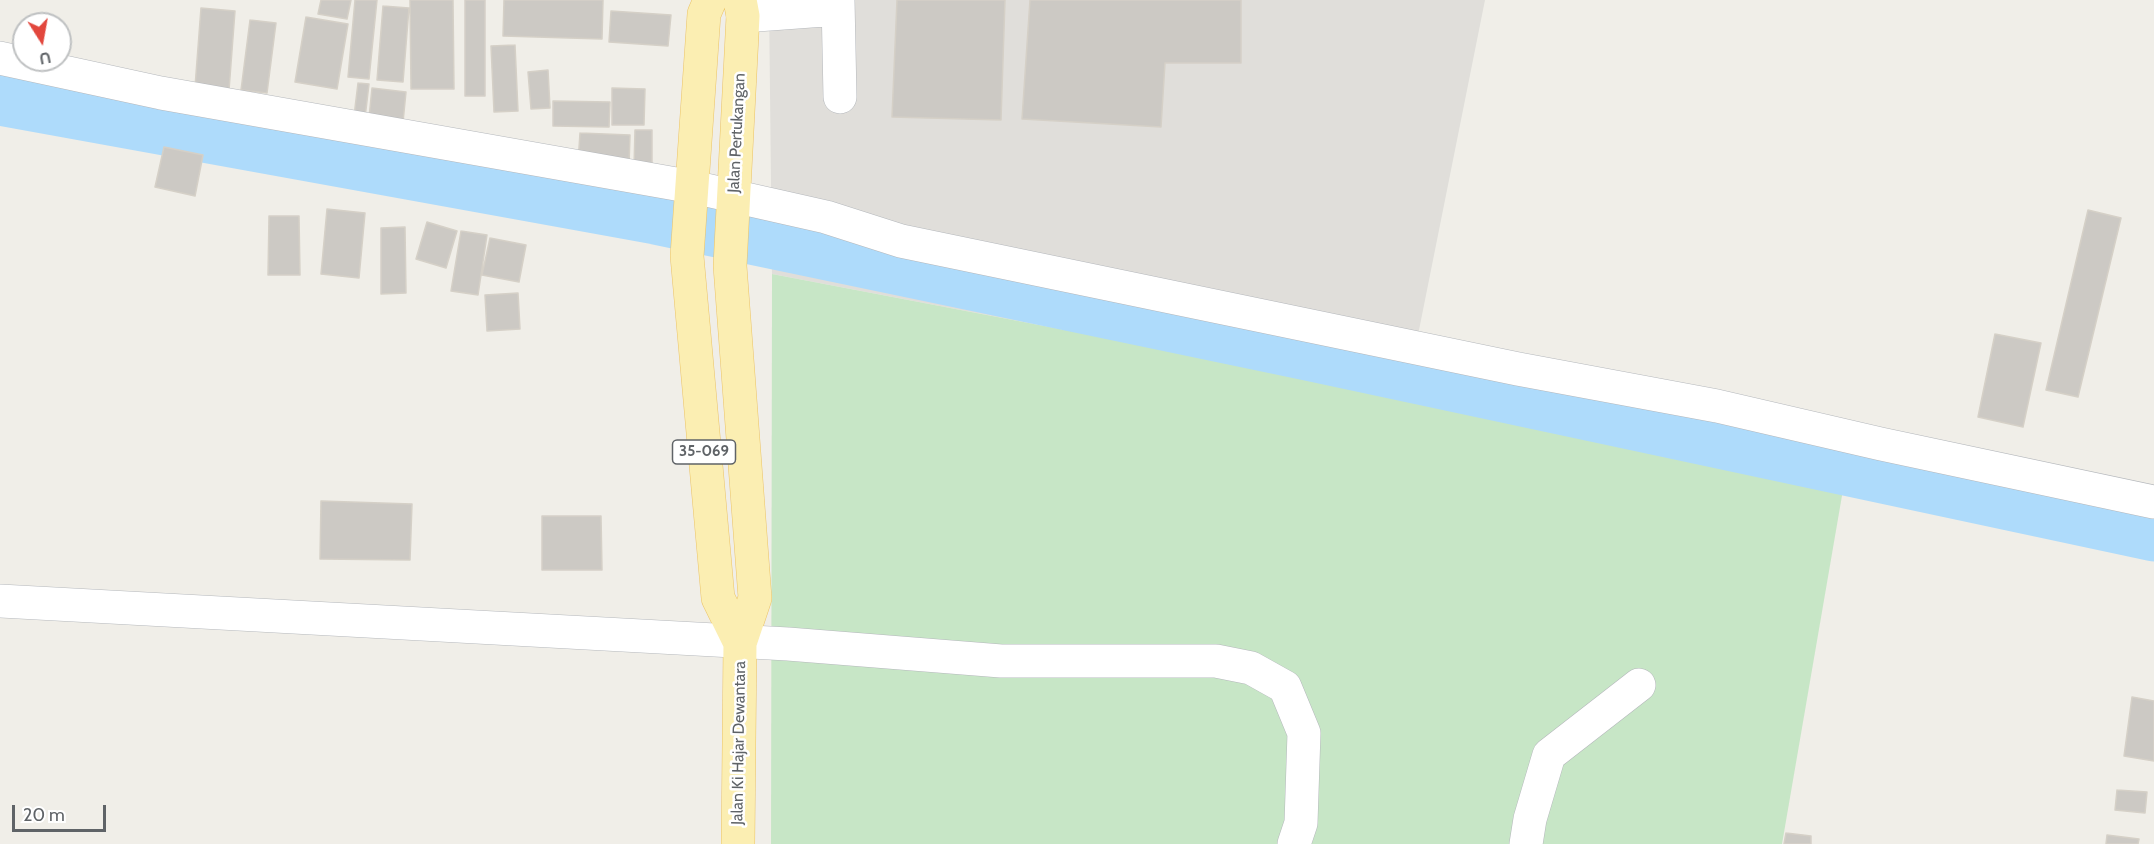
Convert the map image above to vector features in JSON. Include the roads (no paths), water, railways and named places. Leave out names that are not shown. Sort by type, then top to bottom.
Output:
[{"type":"main road","name":"35-069","points":[[692,199],[704,14],[710,0]]},
{"type":"main road","name":"Jalan Pertukangan","points":[[730,266],[741,8]]},
{"type":"main road","name":"Jalan Ki Hajar Dewantara","points":[[692,199],[687,256],[718,598],[740,643]]},
{"type":"main road","name":"Jalan Ki Hajar Dewantara","points":[[730,266],[755,598],[740,643],[738,844]]},
{"type":"street","points":[[741,8],[838,4],[840,98]]},
{"type":"street","points":[[0,58],[161,93],[692,199],[734,207],[826,217],[901,241],[1518,369],[1717,406],[1893,447],[2154,502]]},
{"type":"street","points":[[0,601],[788,644],[1001,661],[1216,661],[1251,668],[1285,687],[1304,733],[1301,823],[1294,844]]},
{"type":"street","points":[[1526,844],[1530,819],[1549,755],[1639,685]]},
{"type":"waterway","points":[[0,97],[656,216],[1308,352],[2154,533]]}]
